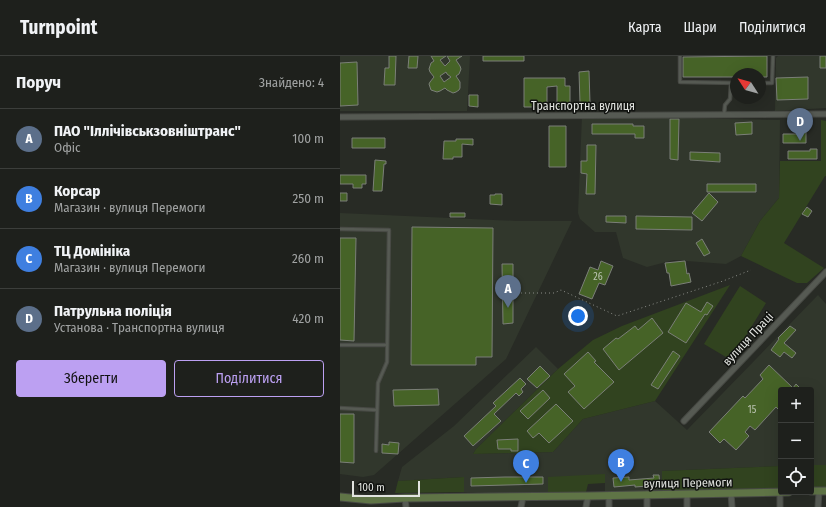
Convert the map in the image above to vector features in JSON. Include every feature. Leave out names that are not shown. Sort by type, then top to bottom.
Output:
[{"type":"main road","name":"вулиця Перемоги","points":[[340,497],[371,500],[405,498],[778,492]]},
{"type":"street","name":"Транспортна вулиця","points":[[340,118],[826,114]]},
{"type":"street","name":"вулиця Праці","points":[[684,421],[826,272]]},
{"type":"street","points":[[818,491],[818,507]]},
{"type":"street","points":[[731,493],[732,507]]},
{"type":"street","points":[[647,494],[647,507]]},
{"type":"street","points":[[687,494],[687,507]]},
{"type":"street","points":[[609,495],[609,507]]},
{"type":"street","points":[[780,495],[780,507]]},
{"type":"street","points":[[586,507],[588,496]]},
{"type":"street","points":[[521,507],[523,497]]},
{"type":"street","points":[[405,498],[406,507]]},
{"type":"lane","points":[[680,56],[680,82],[730,83]]},
{"type":"lane","points":[[766,83],[772,83],[773,56]]},
{"type":"lane","points":[[724,115],[725,105],[730,99]]},
{"type":"lane","points":[[340,230],[389,230],[387,362],[378,383],[376,451]]},
{"type":"lane","points":[[340,345],[387,345]]},
{"type":"lane","points":[[340,408],[377,410]]},
{"type":"path","points":[[513,293],[554,293],[561,290],[617,316],[723,281],[750,270]]},
{"type":"shaded area","points":[[340,56],[470,56],[467,111],[340,111]]},
{"type":"shaded area","points":[[778,56],[826,56],[826,108],[775,111],[776,58]]},
{"type":"shaded area","points":[[582,116],[780,120],[779,198],[760,221],[741,256],[726,264],[674,260],[647,267],[623,258],[616,232],[595,232],[580,219],[578,213]]},
{"type":"shaded area","points":[[340,213],[517,221],[572,221],[506,359],[374,475],[363,477],[340,474]]},
{"type":"shaded area","points":[[818,295],[826,304],[826,465],[814,465],[814,387],[778,387],[778,466],[662,471],[662,493],[605,493],[605,474],[548,495],[464,492],[464,477],[398,481],[402,467],[454,426],[536,347],[558,369],[476,449],[473,454],[553,452],[583,419],[655,401],[687,430]]},
{"type":"green space","points":[[821,120],[826,121],[826,176],[784,243],[824,268],[807,283],[797,283],[741,256],[760,221],[779,198],[780,161],[821,161]]},
{"type":"green space","points":[[730,285],[655,401],[583,419],[553,452],[473,454],[476,449],[558,369],[593,340],[622,326]]},
{"type":"green space","points":[[740,286],[766,303],[731,360],[704,344]]},
{"type":"green space","points":[[814,465],[826,465],[826,488],[814,488]]},
{"type":"green space","points":[[778,466],[778,489],[662,493],[662,471]]},
{"type":"green space","points":[[605,474],[605,483],[588,484],[585,494],[548,495],[548,477]]},
{"type":"green space","points":[[464,477],[464,492],[395,493],[398,481]]},
{"type":"building","points":[[389,56],[396,56],[395,85],[384,85],[385,68],[389,68]]},
{"type":"building","points":[[409,56],[418,56],[417,68],[408,68]]},
{"type":"building","points":[[431,56],[446,56],[440,60],[445,66],[450,61],[447,56],[462,56],[456,60],[461,69],[459,74],[456,76],[460,82],[459,90],[453,93],[445,88],[437,92],[431,90],[429,84],[434,77],[429,69],[431,63],[434,61]],"holes":[[[446,72],[451,77],[444,82],[440,76]]]},
{"type":"building","points":[[483,56],[524,56],[524,61],[483,61]]},
{"type":"building","points":[[767,56],[767,77],[766,68],[730,68],[730,77],[683,77],[683,57]]},
{"type":"building","points":[[820,56],[826,56],[826,68],[820,68]]},
{"type":"building","points":[[357,62],[358,105],[340,106],[340,63]]},
{"type":"building","points":[[589,71],[590,103],[580,103],[579,72]]},
{"type":"building","points":[[808,77],[808,99],[777,100],[776,78]]},
{"type":"building","points":[[524,78],[565,78],[565,86],[570,86],[570,107],[557,107],[557,86],[547,87],[547,107],[524,107]]},
{"type":"building","points":[[469,95],[478,95],[478,107],[469,106]]},
{"type":"building","points":[[670,119],[679,119],[678,160],[670,159]]},
{"type":"building","points":[[752,122],[752,134],[736,135],[735,123]]},
{"type":"building","points":[[592,124],[633,124],[633,126],[644,126],[644,138],[635,138],[635,134],[592,134]]},
{"type":"building","points":[[549,126],[566,126],[566,167],[549,167]]},
{"type":"building","points":[[800,132],[806,132],[806,143],[783,143],[783,134],[800,134]]},
{"type":"building","points":[[352,138],[385,138],[385,148],[352,148]]},
{"type":"building","points":[[456,139],[473,139],[473,145],[462,144],[462,157],[443,159],[444,141],[456,141]]},
{"type":"building","points":[[587,145],[596,145],[595,194],[586,194],[587,174],[581,173],[581,161],[587,161]]},
{"type":"building","points":[[810,149],[817,149],[817,159],[788,159],[788,151],[810,151]]},
{"type":"building","points":[[690,152],[720,153],[720,162],[690,160]]},
{"type":"building","points":[[375,160],[386,161],[386,164],[384,164],[382,191],[373,191]]},
{"type":"building","points":[[340,175],[366,175],[366,184],[362,184],[362,188],[353,188],[353,184],[340,184]]},
{"type":"building","points":[[707,184],[756,184],[756,192],[707,192]]},
{"type":"building","points":[[340,193],[347,193],[347,201],[340,201]]},
{"type":"building","points":[[709,193],[718,202],[702,221],[692,213]]},
{"type":"building","points":[[502,194],[502,205],[490,204],[490,195]]},
{"type":"building","points":[[807,207],[812,211],[808,217],[802,214]]},
{"type":"building","points":[[450,213],[465,213],[465,217],[450,217]]},
{"type":"building","points":[[606,216],[626,216],[626,223],[606,222]]},
{"type":"building","points":[[636,216],[692,217],[692,230],[636,229]]},
{"type":"building","points":[[412,227],[493,228],[492,357],[476,357],[476,365],[411,365]]},
{"type":"building","points":[[340,238],[356,238],[354,341],[340,340]]},
{"type":"building","points":[[702,239],[710,253],[704,256],[696,243]]},
{"type":"building","points":[[601,261],[613,266],[605,285],[599,283],[592,299],[579,294],[590,267],[598,270]]},
{"type":"building","points":[[685,261],[687,274],[689,273],[691,282],[671,286],[669,273],[667,273],[665,263]]},
{"type":"building","points":[[502,264],[513,264],[513,323],[503,324]]},
{"type":"building","points":[[707,302],[713,306],[707,315],[705,314],[686,343],[668,332],[686,303],[701,312]]},
{"type":"building","points":[[652,318],[663,333],[619,370],[603,349],[616,338],[618,339],[635,326],[638,330]]},
{"type":"building","points":[[790,326],[796,330],[784,343],[796,353],[792,358],[784,352],[780,357],[771,350],[779,339],[778,338]]},
{"type":"building","points":[[673,351],[680,356],[658,389],[651,385]]},
{"type":"building","points":[[588,352],[596,361],[594,362],[614,382],[584,409],[568,392],[575,386],[564,374]]},
{"type":"building","points":[[769,365],[792,387],[778,387],[778,409],[776,407],[755,430],[750,426],[745,432],[749,436],[736,450],[724,439],[720,443],[709,432],[743,396],[745,398],[763,379],[760,375]]},
{"type":"building","points":[[540,366],[550,376],[537,388],[527,379]]},
{"type":"building","points":[[520,378],[526,384],[521,389],[523,392],[519,396],[516,393],[494,414],[501,421],[473,446],[464,436],[496,406],[493,403]]},
{"type":"building","points":[[438,389],[439,405],[394,406],[393,390]]},
{"type":"building","points":[[543,390],[550,398],[528,419],[520,411]]},
{"type":"building","points":[[556,404],[573,421],[549,443],[539,433],[533,438],[527,431]]},
{"type":"building","points":[[340,414],[354,414],[354,463],[340,462]]},
{"type":"building","points":[[518,439],[518,451],[511,451],[511,449],[498,449],[497,440]]},
{"type":"building","points":[[389,442],[399,443],[398,454],[382,453],[382,444],[389,445]]},
{"type":"building","points":[[653,475],[659,475],[660,485],[614,487],[613,478],[629,477],[629,480],[654,478]]},
{"type":"building","points":[[543,477],[543,484],[471,486],[471,478]]},
{"type":"place","name":"Патрульна поліція","points":[[800,141]]},
{"type":"place","name":"ПАО \"Іллічівськзовніштранс\"","points":[[508,308]]},
{"type":"place","name":"Корсар","points":[[621,482]]},
{"type":"place","name":"ТЦ Домініка","points":[[526,483]]}]
